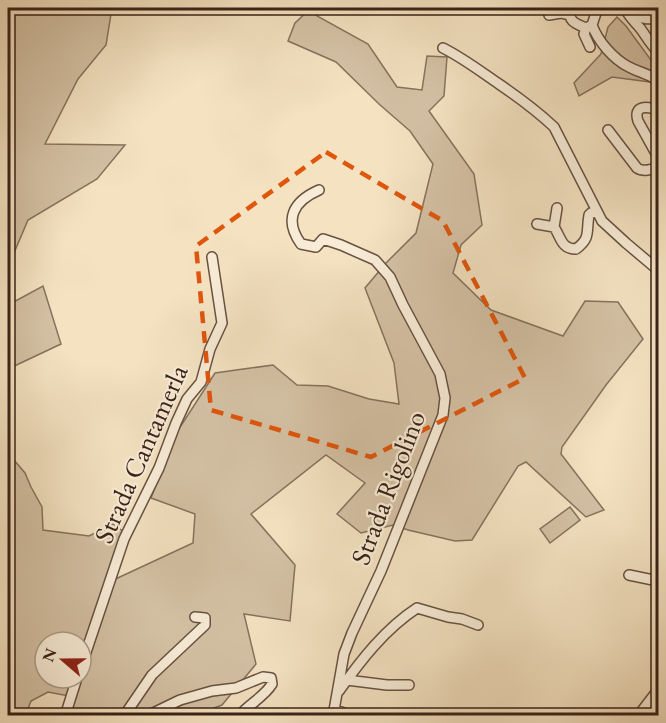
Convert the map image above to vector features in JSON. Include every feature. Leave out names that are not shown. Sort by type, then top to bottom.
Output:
[{"type":"street","points":[[590,46],[584,34],[599,8]]},
{"type":"street","points":[[625,8],[658,52]]},
{"type":"street","points":[[633,8],[640,17],[648,20],[658,19]]},
{"type":"street","points":[[549,15],[569,11],[574,23],[589,26],[616,59],[629,68],[651,75],[658,81]]},
{"type":"street","points":[[443,48],[501,86],[554,127],[597,212],[606,225],[658,270]]},
{"type":"street","points":[[658,110],[649,107],[641,108],[637,111],[636,116],[658,157]]},
{"type":"street","points":[[608,130],[641,171],[656,168],[658,162]]},
{"type":"street","name":"Strada Rigolino","points":[[319,190],[307,195],[296,207],[292,222],[294,234],[301,244],[316,247],[323,239],[375,260],[390,277],[440,374],[445,398],[443,415],[405,514],[344,654],[334,712]]},
{"type":"street","points":[[557,208],[554,227],[563,245],[568,249],[576,249],[586,241],[589,215],[597,212]]},
{"type":"street","points":[[537,224],[554,227]]},
{"type":"street","name":"Strada Cantamerla","points":[[93,632],[127,532],[159,468],[187,399],[201,382],[210,349],[222,323],[212,257]]},
{"type":"street","points":[[629,574],[658,581]]},
{"type":"street","points":[[337,695],[374,646],[405,616],[417,608],[477,625]]},
{"type":"street","points":[[124,716],[152,675],[205,625],[205,618],[195,617]]},
{"type":"street","points":[[147,716],[180,700],[212,691],[236,688],[263,677],[271,678],[272,684],[268,691],[239,716]]},
{"type":"street","points":[[347,680],[409,685]]},
{"type":"street","points":[[65,716],[73,690]]},
{"type":"street","points":[[638,716],[658,690]]},
{"type":"street","points":[[334,712],[351,716]]},
{"type":"highlighted area","points":[[326,152],[443,221],[525,378],[371,457],[211,410],[196,246]]},
{"type":"shaded area","points":[[8,8],[109,8],[111,14],[106,45],[78,79],[45,144],[125,145],[97,179],[28,220],[8,267]]},
{"type":"shaded area","points":[[310,9],[317,16],[368,44],[397,87],[422,90],[427,56],[447,57],[444,96],[429,111],[474,174],[482,225],[461,245],[453,273],[491,310],[563,336],[585,301],[618,302],[643,339],[606,385],[562,447],[561,454],[604,510],[586,517],[526,462],[518,466],[472,540],[455,541],[393,525],[361,533],[337,514],[365,483],[326,455],[251,514],[295,565],[290,621],[244,614],[256,664],[222,705],[195,715],[61,715],[69,696],[48,692],[31,701],[27,715],[8,715],[8,453],[25,473],[42,507],[43,530],[89,536],[113,524],[124,532],[109,582],[193,543],[195,514],[151,498],[175,435],[215,373],[273,365],[297,385],[328,386],[369,399],[399,404],[394,363],[365,288],[416,233],[433,164],[410,131],[336,62],[288,41],[295,23]]},
{"type":"shaded area","points":[[617,17],[658,68],[658,87],[650,82],[612,77],[579,96],[574,83],[601,54],[608,27]]},
{"type":"shaded area","points":[[43,286],[61,344],[8,369],[8,305]]},
{"type":"shaded area","points":[[570,507],[580,520],[550,543],[540,529]]}]
